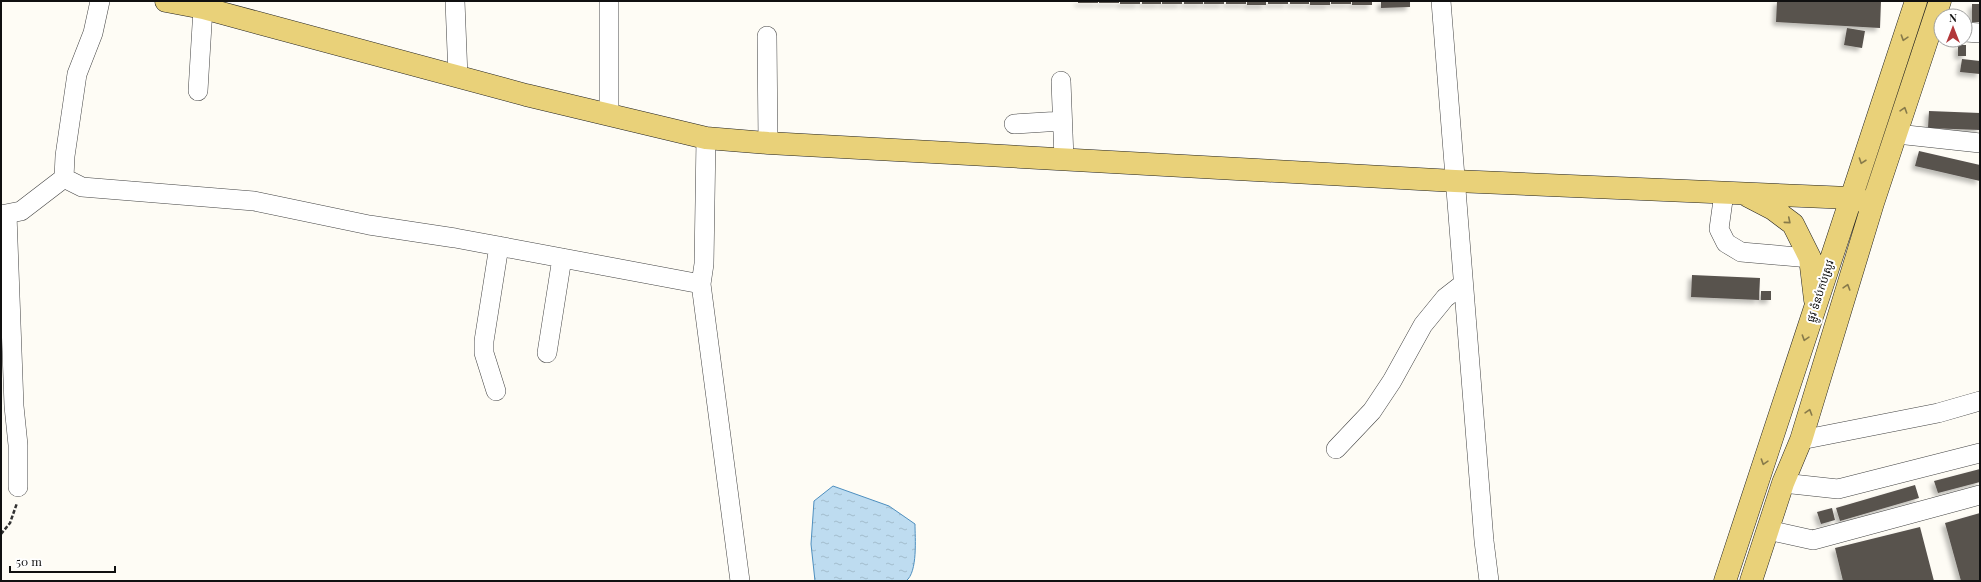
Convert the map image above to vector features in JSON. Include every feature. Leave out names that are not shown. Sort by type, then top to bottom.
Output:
[{"type":"main road","points":[[166,1],[203,8],[458,77],[706,138],[768,143],[1455,181],[1850,198],[1873,203]]},
{"type":"main road","name":"ផ្លូវ ទំនប់កប់ស្រូវ","points":[[1726,581],[1850,198],[1916,1]]},
{"type":"main road","points":[[1752,581],[1783,483],[1801,440],[1873,203],[1933,39]]},
{"type":"main road","points":[[1733,193],[1773,209],[1793,224],[1810,258],[1815,306]]},
{"type":"street","points":[[18,487],[18,444],[14,406],[4,215],[21,211],[64,178],[65,156],[77,74],[93,33],[100,1]]},
{"type":"street","points":[[609,1],[609,114]]},
{"type":"street","points":[[1441,1],[1484,541],[1489,581]]},
{"type":"street","points":[[458,77],[460,3]]},
{"type":"street","points":[[198,91],[203,8]]},
{"type":"street","points":[[766,36],[768,143]]},
{"type":"street","points":[[1061,81],[1064,159]]},
{"type":"street","points":[[1014,124],[1062,121]]},
{"type":"street","points":[[1897,134],[1980,143]]},
{"type":"street","points":[[706,138],[704,264],[701,284],[740,581]]},
{"type":"street","points":[[64,178],[82,187],[254,201],[369,225],[499,246],[701,284]]},
{"type":"street","points":[[1733,193],[1719,229],[1726,243],[1741,252],[1810,258]]},
{"type":"street","points":[[496,391],[484,353],[484,341],[499,246]]},
{"type":"street","points":[[547,353],[562,258]]},
{"type":"street","points":[[1336,449],[1372,411],[1392,381],[1423,325],[1445,298],[1463,284]]},
{"type":"street","points":[[1801,440],[1938,413],[1980,400]]},
{"type":"street","points":[[1783,483],[1838,489],[1980,453]]},
{"type":"street","points":[[1768,530],[1813,540],[1980,495]]},
{"type":"path","points":[[1,534],[10,523],[14,513],[18,487]]},
{"type":"water","points":[[833,486],[889,506],[915,524],[914,563],[910,577],[906,581],[815,581],[811,544],[814,501]]},
{"type":"building","points":[[1078,1],[1098,1],[1098,3],[1078,3]]},
{"type":"building","points":[[1099,1],[1119,1],[1119,3],[1099,3]]},
{"type":"building","points":[[1120,1],[1140,1],[1140,4],[1120,4]]},
{"type":"building","points":[[1142,1],[1161,1],[1161,4],[1142,4]]},
{"type":"building","points":[[1162,1],[1182,1],[1182,4],[1162,4]]},
{"type":"building","points":[[1184,1],[1203,1],[1203,4],[1184,4]]},
{"type":"building","points":[[1204,1],[1224,1],[1224,4],[1204,4]]},
{"type":"building","points":[[1226,1],[1246,1],[1246,4],[1226,4]]},
{"type":"building","points":[[1247,1],[1266,1],[1266,5],[1247,5]]},
{"type":"building","points":[[1268,1],[1288,1],[1288,4],[1268,4]]},
{"type":"building","points":[[1290,1],[1309,1],[1309,4],[1290,4]]},
{"type":"building","points":[[1310,1],[1330,1],[1330,5],[1310,5]]},
{"type":"building","points":[[1331,1],[1351,1],[1351,4],[1331,4]]},
{"type":"building","points":[[1352,1],[1372,1],[1372,5],[1352,5]]},
{"type":"building","points":[[1381,1],[1410,1],[1410,7],[1381,8]]},
{"type":"building","points":[[1777,1],[1881,1],[1880,28],[1776,22]]},
{"type":"building","points":[[1972,4],[1980,4],[1980,22],[1973,22]]},
{"type":"building","points":[[1847,28],[1865,31],[1862,48],[1844,45]]},
{"type":"building","points":[[1958,48],[1966,48],[1966,56],[1958,56]]},
{"type":"building","points":[[1962,59],[1980,61],[1980,74],[1960,72]]},
{"type":"building","points":[[1929,111],[1980,113],[1980,130],[1928,128]]},
{"type":"building","points":[[1919,151],[1980,165],[1980,181],[1915,166]]},
{"type":"building","points":[[1692,275],[1760,278],[1759,300],[1691,297]]},
{"type":"building","points":[[1761,291],[1771,291],[1771,300],[1761,300]]},
{"type":"building","points":[[1980,469],[1980,482],[1938,493],[1934,481]]},
{"type":"building","points":[[1915,485],[1919,498],[1840,521],[1836,508]]},
{"type":"building","points":[[1832,508],[1835,520],[1821,524],[1817,512]]},
{"type":"building","points":[[1980,513],[1980,581],[1961,581],[1945,523]]},
{"type":"building","points":[[1920,527],[1934,581],[1843,581],[1835,548]]}]
